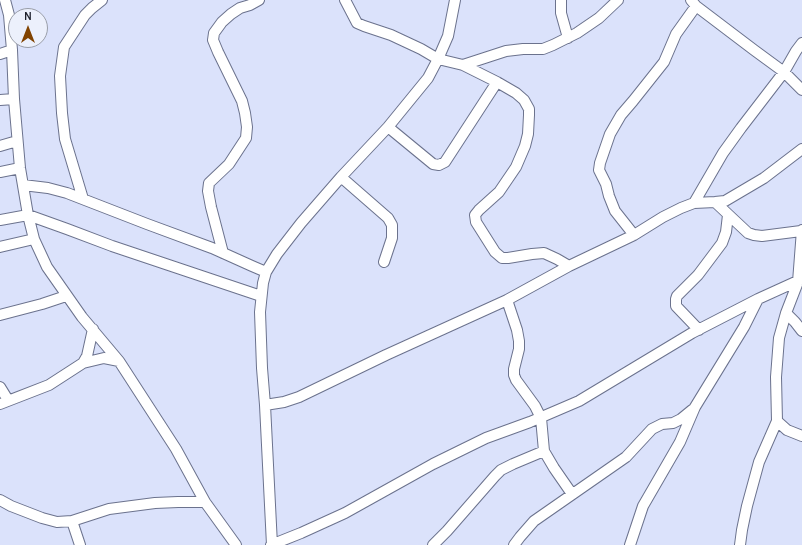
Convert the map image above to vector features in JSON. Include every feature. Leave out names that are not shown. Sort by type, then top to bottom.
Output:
[{"type":"street","points":[[5,0],[9,15],[20,168],[28,215],[34,239],[47,267],[66,296],[119,361],[176,449],[205,502],[236,545]]},
{"type":"street","points":[[83,199],[65,139],[60,76],[64,47],[85,14],[102,0]]},
{"type":"street","points":[[223,253],[211,207],[208,191],[209,183],[229,164],[246,138],[247,128],[242,101],[213,40],[214,33],[239,4],[250,5],[259,0]]},
{"type":"street","points":[[345,0],[357,23],[391,35],[438,59],[463,65],[497,82],[516,93],[524,100],[529,109],[528,134],[516,167],[499,192],[475,215],[476,222],[495,252],[502,258],[544,253],[568,266]]},
{"type":"street","points":[[455,0],[448,36],[428,78],[388,128],[341,177],[277,254],[266,272],[261,296],[260,312],[272,545],[345,513],[433,464],[486,438],[541,418],[578,401],[699,330],[758,299],[800,280]]},
{"type":"street","points":[[561,0],[561,13],[568,38]]},
{"type":"street","points":[[463,65],[506,51],[543,49],[577,33],[599,18],[618,0]]},
{"type":"street","points":[[634,235],[615,211],[606,184],[599,170],[600,163],[610,134],[621,115],[634,101],[664,62],[676,34],[694,3],[784,72],[802,90]]},
{"type":"street","points":[[694,203],[723,153],[784,72],[802,43]]},
{"type":"street","points":[[0,54],[12,50]]},
{"type":"street","points":[[388,128],[433,164],[439,165],[445,162],[497,82]]},
{"type":"street","points":[[0,100],[14,98]]},
{"type":"street","points":[[0,146],[17,141]]},
{"type":"street","points":[[265,405],[284,402],[299,397],[386,355],[507,300],[568,266],[634,235],[681,208],[694,203],[725,201],[764,178],[802,149]]},
{"type":"street","points":[[0,172],[20,168]]},
{"type":"street","points":[[341,177],[388,218],[392,224],[392,238],[384,262]]},
{"type":"street","points":[[23,186],[58,190],[223,253],[266,272]]},
{"type":"street","points":[[715,202],[748,233],[754,235],[762,236],[802,230],[800,280],[786,313],[779,338],[776,377],[777,421],[759,462],[747,506],[740,545]]},
{"type":"street","points":[[0,220],[28,215],[112,246],[261,296]]},
{"type":"street","points":[[699,330],[676,306],[676,299],[677,296],[698,275],[722,243],[726,232],[728,215]]},
{"type":"street","points":[[0,247],[34,239]]},
{"type":"street","points":[[0,316],[66,296]]},
{"type":"street","points":[[630,545],[643,506],[680,442],[695,407],[744,327],[758,299]]},
{"type":"street","points":[[507,300],[519,340],[519,349],[514,375],[535,406],[541,418],[544,451],[572,494]]},
{"type":"street","points":[[786,313],[802,331]]},
{"type":"street","points":[[82,363],[87,356],[93,329]]},
{"type":"street","points":[[0,388],[4,402],[49,384],[82,363],[104,358],[119,361]]},
{"type":"street","points":[[514,545],[534,521],[626,457],[652,429],[662,424],[673,423],[681,419],[695,407]]},
{"type":"street","points":[[777,421],[787,430],[802,436]]},
{"type":"street","points":[[433,545],[501,470],[544,451]]},
{"type":"street","points":[[0,500],[42,518],[57,522],[72,520],[109,509],[155,503],[205,502]]},
{"type":"street","points":[[72,520],[80,545]]}]
